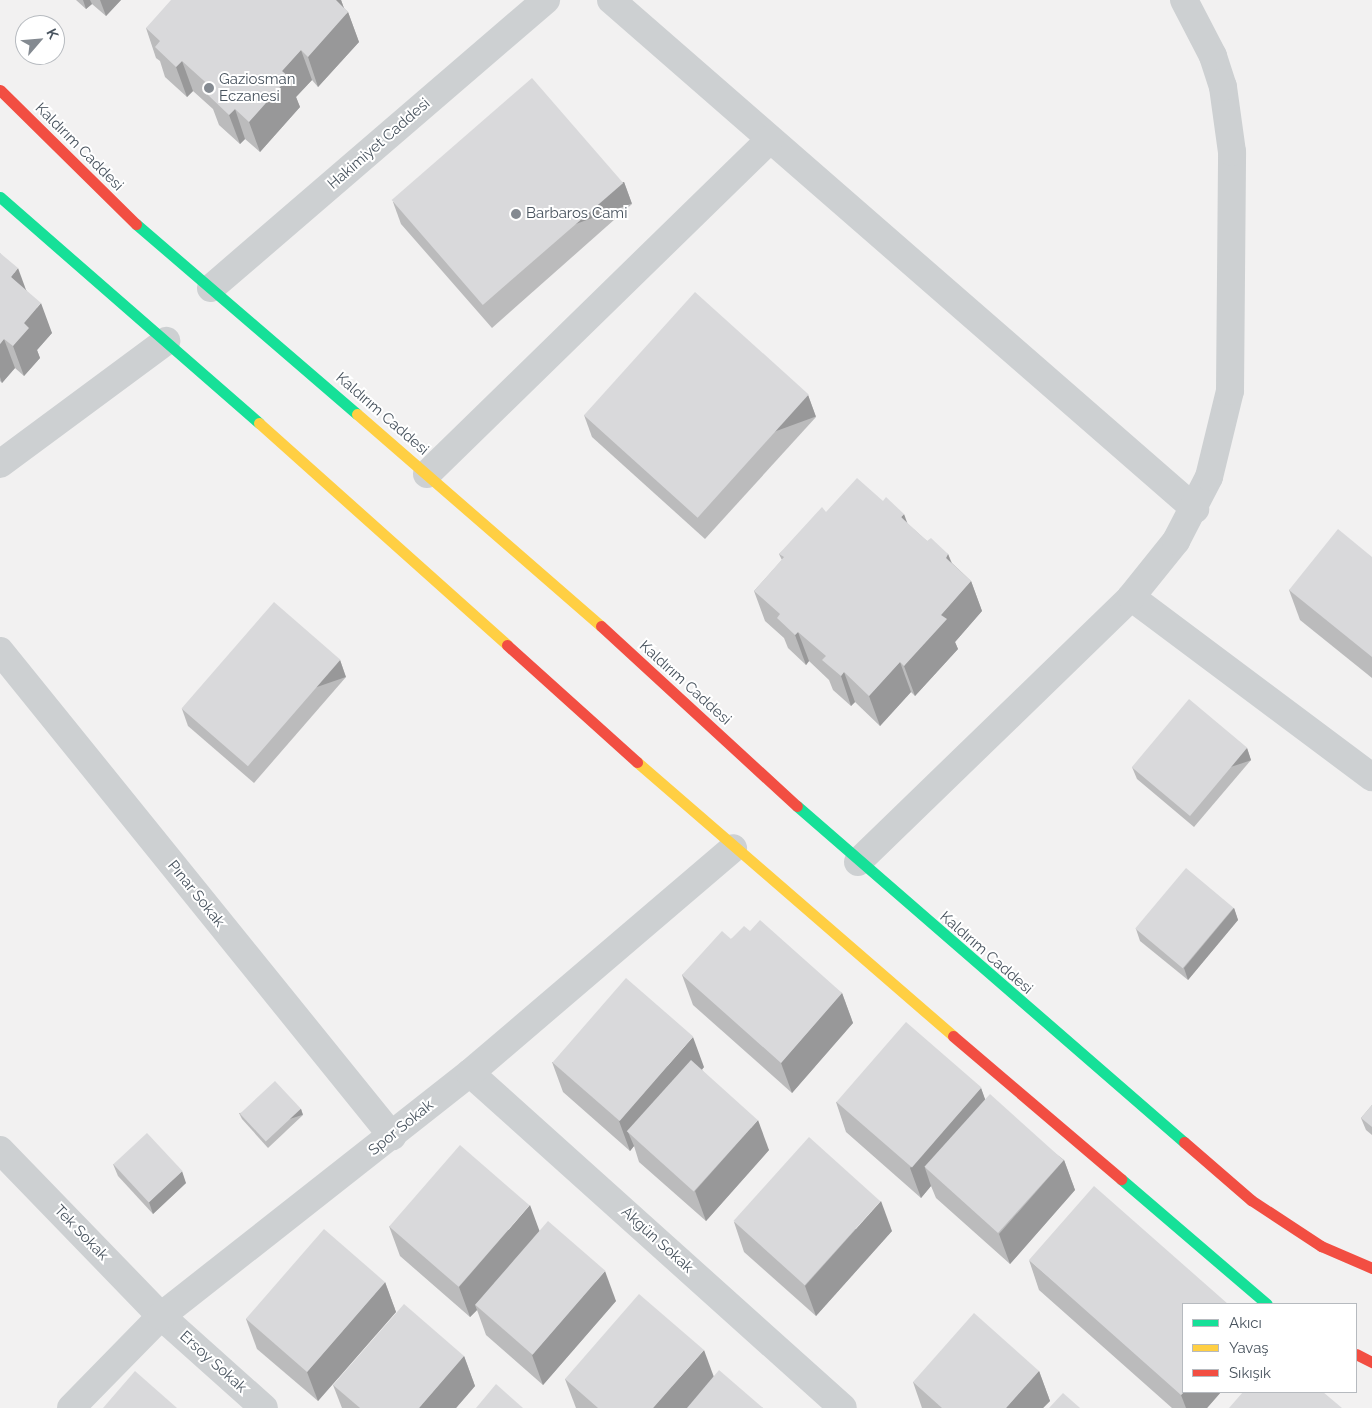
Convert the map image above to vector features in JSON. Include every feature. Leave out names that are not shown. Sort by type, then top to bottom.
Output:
[{"type":"street","name":"Hakimiyet Caddesi","points":[[211,288],[546,0]]},
{"type":"street","points":[[611,0],[1195,510]]},
{"type":"street","points":[[858,862],[1131,596],[1166,556],[1195,510],[1222,435],[1230,391],[1232,152],[1223,87],[1213,56],[1184,0]]},
{"type":"street","name":"Kaldırım Caddesi","points":[[0,90],[138,226],[523,555],[858,862],[1251,1200],[1321,1246],[1372,1268]]},
{"type":"street","points":[[427,474],[770,139]]},
{"type":"street","points":[[0,197],[166,341],[733,848],[1266,1303]]},
{"type":"street","points":[[0,464],[166,341]]},
{"type":"street","points":[[1131,596],[1372,777]]},
{"type":"street","name":"Pınar Sokak","points":[[0,651],[392,1136]]},
{"type":"street","name":"Spor Sokak","points":[[71,1408],[162,1316],[470,1073],[733,848]]},
{"type":"street","name":"Akgün Sokak","points":[[470,1073],[843,1408]]},
{"type":"street","name":"Tek Sokak","points":[[0,1150],[162,1316]]},
{"type":"street","name":"Ersoy Sokak","points":[[162,1316],[264,1408]]},
{"type":"street","points":[[1357,1354],[1372,1362]]},
{"type":"building","points":[[171,0],[336,0],[348,12],[308,57],[301,50],[282,71],[289,77],[249,122],[235,109],[229,115],[208,95],[213,89],[182,61],[176,67],[155,47],[160,41],[146,28]]},
{"type":"building","name":"Barbaros Cami","points":[[532,78],[623,183],[483,305],[392,200]]},
{"type":"building","points":[[0,253],[18,268],[11,277],[41,303],[24,323],[29,328],[13,346],[4,339],[0,344]]},
{"type":"building","points":[[695,292],[809,394],[698,518],[584,415]]},
{"type":"building","points":[[857,478],[883,501],[886,497],[904,514],[901,517],[927,541],[931,538],[948,554],[946,558],[971,581],[941,615],[947,619],[904,666],[900,662],[869,696],[844,672],[841,676],[822,660],[826,656],[798,632],[795,635],[777,618],[780,614],[754,591],[784,557],[779,554],[822,507],[826,512]]},
{"type":"building","points":[[1338,529],[1372,557],[1372,657],[1289,590]]},
{"type":"building","points":[[274,602],[340,660],[248,766],[181,708]]},
{"type":"building","points":[[1189,699],[1247,748],[1190,816],[1132,767]]},
{"type":"building","points":[[1186,868],[1233,908],[1183,968],[1135,929]]},
{"type":"building","points":[[760,920],[842,993],[781,1063],[682,975],[722,931],[731,939],[744,926],[750,931]]},
{"type":"building","points":[[626,978],[693,1036],[620,1121],[553,1063]]},
{"type":"building","points":[[906,1022],[981,1088],[912,1168],[836,1102]]},
{"type":"building","points":[[691,1060],[758,1120],[694,1192],[627,1131]]},
{"type":"building","points":[[275,1081],[301,1109],[266,1142],[240,1114]]},
{"type":"building","points":[[990,1094],[1064,1160],[998,1233],[924,1167]]},
{"type":"building","points":[[1372,1105],[1372,1127],[1361,1118]]},
{"type":"building","points":[[147,1133],[182,1171],[149,1202],[113,1164]]},
{"type":"building","points":[[809,1137],[880,1201],[805,1285],[733,1221]]},
{"type":"building","points":[[460,1145],[529,1205],[459,1287],[389,1227]]},
{"type":"building","points":[[1094,1186],[1227,1303],[1182,1303],[1183,1393],[1181,1395],[1029,1260]]},
{"type":"building","points":[[548,1221],[605,1271],[533,1355],[475,1305]]},
{"type":"building","points":[[324,1229],[385,1282],[307,1372],[246,1319]]},
{"type":"building","points":[[639,1294],[704,1350],[653,1408],[598,1408],[565,1379]]},
{"type":"building","points":[[404,1304],[464,1356],[419,1408],[360,1408],[333,1385]]},
{"type":"building","points":[[974,1313],[1039,1371],[1006,1408],[942,1408],[913,1382]]},
{"type":"building","points":[[719,1370],[763,1408],[687,1408]]},
{"type":"building","points":[[135,1371],[177,1408],[103,1408]]},
{"type":"building","points":[[496,1384],[523,1408],[476,1408]]},
{"type":"building","points":[[1063,1393],[1080,1408],[1049,1408]]},
{"type":"building","points":[[1242,1393],[1324,1393],[1342,1408],[1229,1408]]},
{"type":"traffic: fast","points":[[0,197],[259,423]]},
{"type":"traffic: fast","points":[[136,224],[357,414]]},
{"type":"traffic: fast","points":[[797,806],[1184,1142]]},
{"type":"traffic: fast","points":[[1121,1179],[1266,1303]]},
{"type":"traffic: slow","points":[[357,414],[601,626]]},
{"type":"traffic: slow","points":[[259,423],[507,645]]},
{"type":"traffic: slow","points":[[637,762],[953,1036]]},
{"type":"traffic: jam","points":[[0,90],[136,224]]},
{"type":"traffic: jam","points":[[601,626],[797,806]]},
{"type":"traffic: jam","points":[[507,645],[637,762]]},
{"type":"traffic: jam","points":[[953,1036],[1121,1179]]},
{"type":"traffic: jam","points":[[1184,1142],[1251,1200],[1321,1246],[1372,1268]]},
{"type":"traffic: jam","points":[[1357,1354],[1372,1362]]},
{"type":"place","name":"Gaziosman Eczanesi","points":[[209,88]]},
{"type":"place","name":"Barbaros Cami","points":[[516,214]]}]
